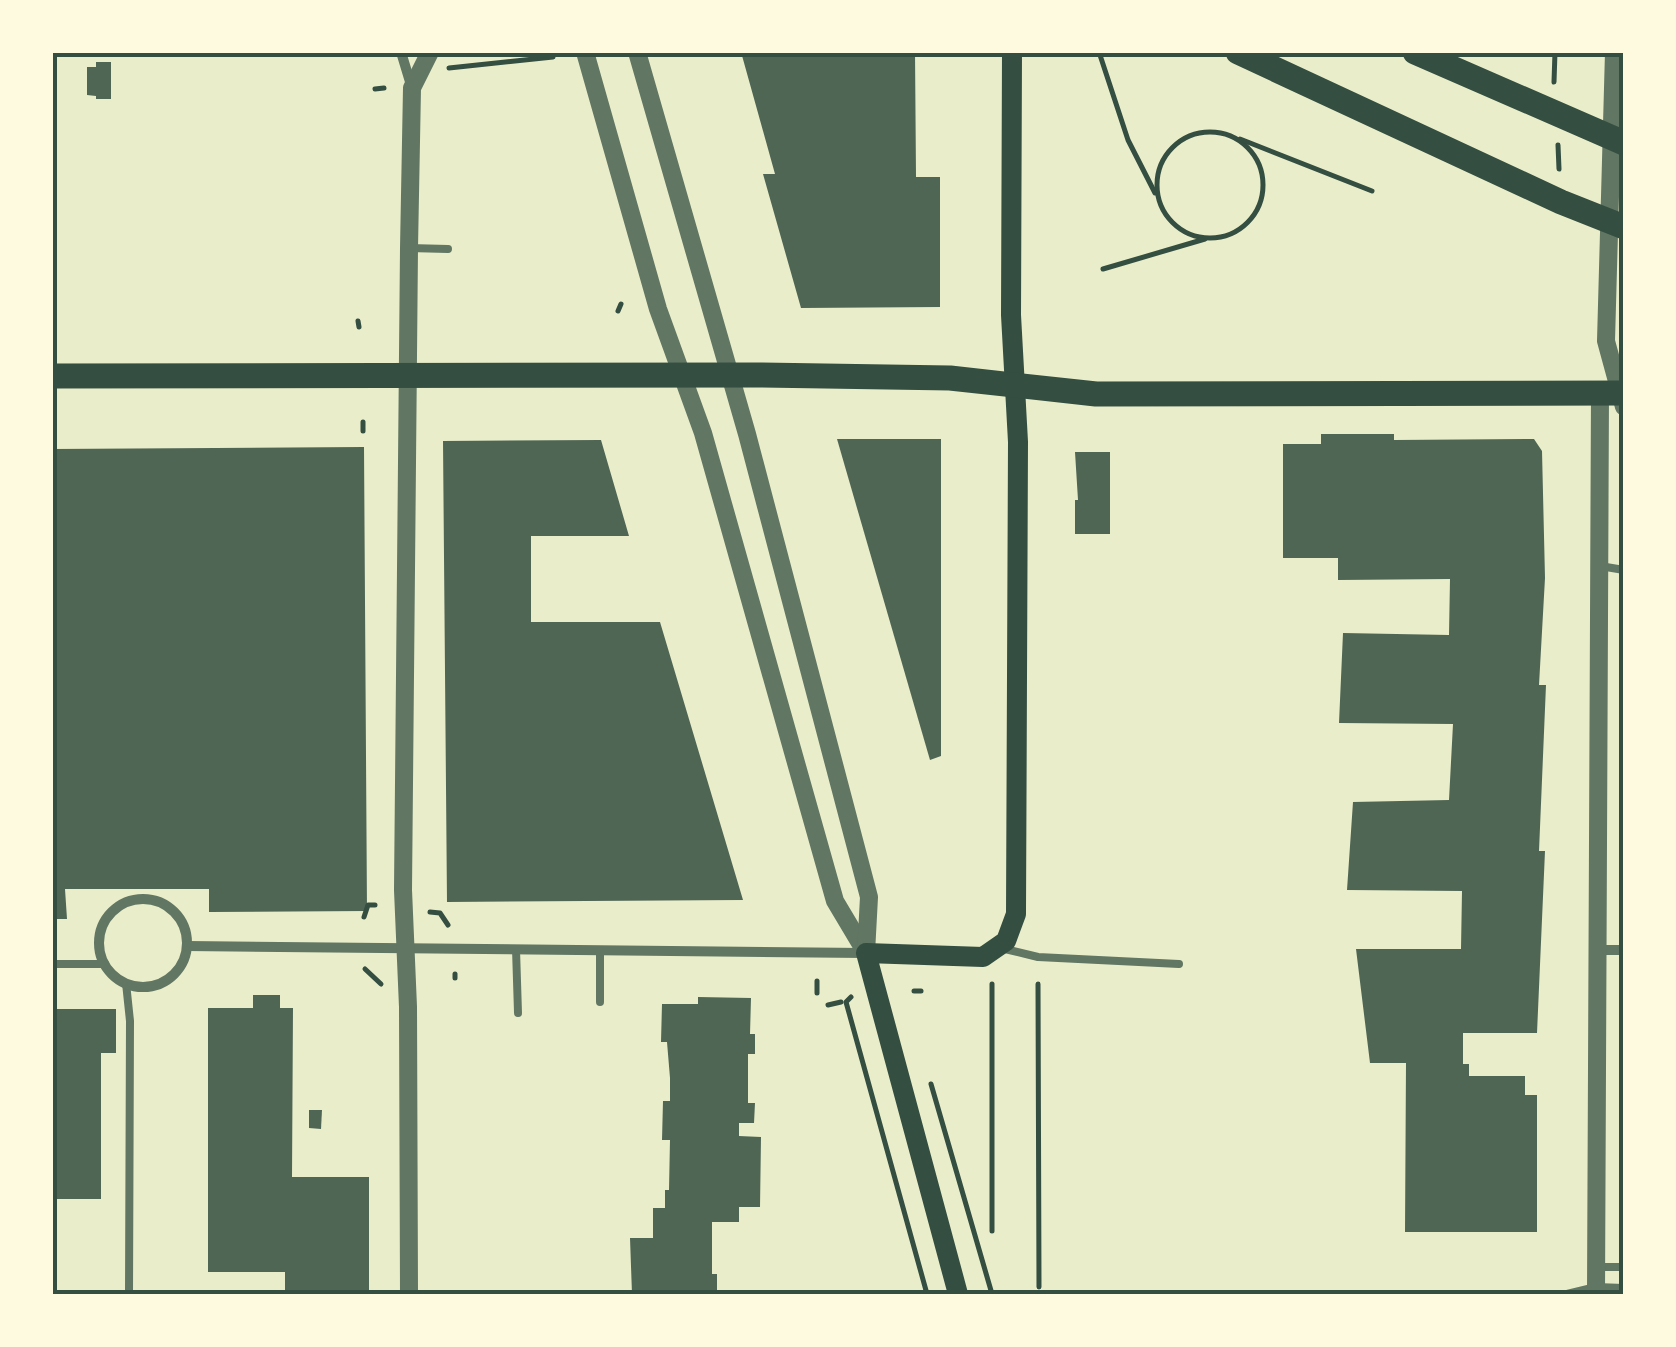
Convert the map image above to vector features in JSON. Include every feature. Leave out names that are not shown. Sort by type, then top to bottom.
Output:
[{"type":"main road","points":[[958,1294],[866,953],[974,958],[1000,948],[1015,924],[1018,442],[1011,315],[1012,52]]},
{"type":"main road","points":[[1238,52],[1561,202],[1615,223]]},
{"type":"main road","points":[[1415,52],[1617,140]]},
{"type":"main road","points":[[52,376],[730,375],[950,378],[1096,394],[1616,396]]},
{"type":"street","points":[[401,52],[412,88],[407,376],[408,1294]]},
{"type":"street","points":[[412,88],[430,52]]},
{"type":"street","points":[[585,52],[658,308],[703,433],[836,901],[866,953]]},
{"type":"street","points":[[637,52],[730,375],[869,897],[866,953]]},
{"type":"street","points":[[1596,1291],[1600,566],[1616,396],[1606,341],[1615,223],[1614,52]]},
{"type":"street","points":[[142,899],[169,908],[180,918],[188,946],[184,960],[166,980],[139,987],[126,982],[105,964],[100,950],[105,921],[127,902],[142,899]]},
{"type":"street","points":[[188,946],[866,953]]},
{"type":"street","points":[[1597,950],[1624,950]]},
{"type":"lane","points":[[409,248],[448,250]]},
{"type":"lane","points":[[1600,566],[1624,570]]},
{"type":"lane","points":[[1000,948],[1038,957],[1180,964]]},
{"type":"lane","points":[[516,949],[518,1014]]},
{"type":"lane","points":[[600,950],[600,1002]]},
{"type":"lane","points":[[52,964],[105,964]]},
{"type":"lane","points":[[126,982],[130,1020],[128,1294]]},
{"type":"lane","points":[[1596,1268],[1624,1268]]},
{"type":"lane","points":[[1567,1294],[1624,1288]]},
{"type":"path","points":[[1099,52],[1128,140],[1158,200],[1178,227],[1210,238]]},
{"type":"path","points":[[1554,85],[1555,52]]},
{"type":"path","points":[[448,68],[554,57]]},
{"type":"path","points":[[375,89],[384,88]]},
{"type":"path","points":[[1158,200],[1160,164],[1184,138],[1201,132],[1219,132],[1268,148],[1372,191]]},
{"type":"path","points":[[1103,269],[1227,235],[1242,227],[1254,214],[1263,181],[1250,149],[1236,138]]},
{"type":"path","points":[[1558,141],[1560,178]]},
{"type":"path","points":[[362,432],[363,422]]},
{"type":"path","points":[[364,917],[368,906],[375,906]]},
{"type":"path","points":[[430,912],[440,913],[448,925]]},
{"type":"path","points":[[866,953],[850,1001],[846,1002],[928,1294]]},
{"type":"path","points":[[365,969],[384,986]]},
{"type":"path","points":[[816,993],[817,981]]},
{"type":"path","points":[[992,984],[992,1231]]},
{"type":"path","points":[[1038,984],[1039,1287]]},
{"type":"path","points":[[828,1005],[841,1002]]},
{"type":"building","points":[[741,52],[915,52],[916,177],[940,177],[940,307],[801,308],[763,174],[775,174]]},
{"type":"building","points":[[96,62],[111,62],[111,99],[87,95],[87,67],[96,67]]},
{"type":"building","points":[[1321,434],[1394,434],[1394,440],[1534,439],[1542,451],[1545,578],[1539,685],[1546,685],[1539,851],[1545,851],[1537,1033],[1463,1033],[1463,1064],[1469,1064],[1469,1076],[1525,1076],[1525,1095],[1537,1095],[1537,1232],[1405,1232],[1406,1063],[1370,1063],[1356,949],[1461,949],[1462,891],[1347,890],[1353,802],[1449,800],[1453,724],[1339,723],[1343,633],[1449,635],[1450,579],[1338,580],[1338,558],[1283,558],[1283,444],[1321,444]]},
{"type":"building","points":[[837,439],[941,439],[941,756],[930,760]]},
{"type":"building","points":[[601,440],[629,536],[531,536],[531,622],[660,622],[743,900],[447,902],[443,441]]},
{"type":"building","points":[[364,447],[367,911],[209,912],[209,889],[65,889],[67,919],[52,919],[52,449]]},
{"type":"building","points":[[1075,452],[1110,452],[1110,534],[1075,534]]},
{"type":"building","points":[[253,995],[280,995],[280,1008],[293,1008],[292,1177],[369,1177],[369,1294],[285,1294],[285,1272],[208,1272],[208,1008],[253,1008]]},
{"type":"building","points":[[698,997],[751,998],[750,1034],[755,1034],[755,1054],[748,1054],[748,1103],[755,1103],[754,1123],[739,1123],[739,1136],[761,1137],[760,1207],[739,1207],[739,1222],[712,1222],[712,1274],[717,1274],[717,1292],[632,1294],[630,1238],[653,1238],[653,1208],[665,1208],[665,1190],[669,1190],[670,1140],[662,1140],[663,1101],[670,1101],[670,1078],[667,1042],[661,1042],[662,1004],[698,1004]]},
{"type":"building","points":[[52,1009],[116,1009],[116,1053],[101,1053],[101,1199],[55,1199]]},
{"type":"building","points":[[309,1110],[322,1110],[321,1129],[309,1128]]}]
